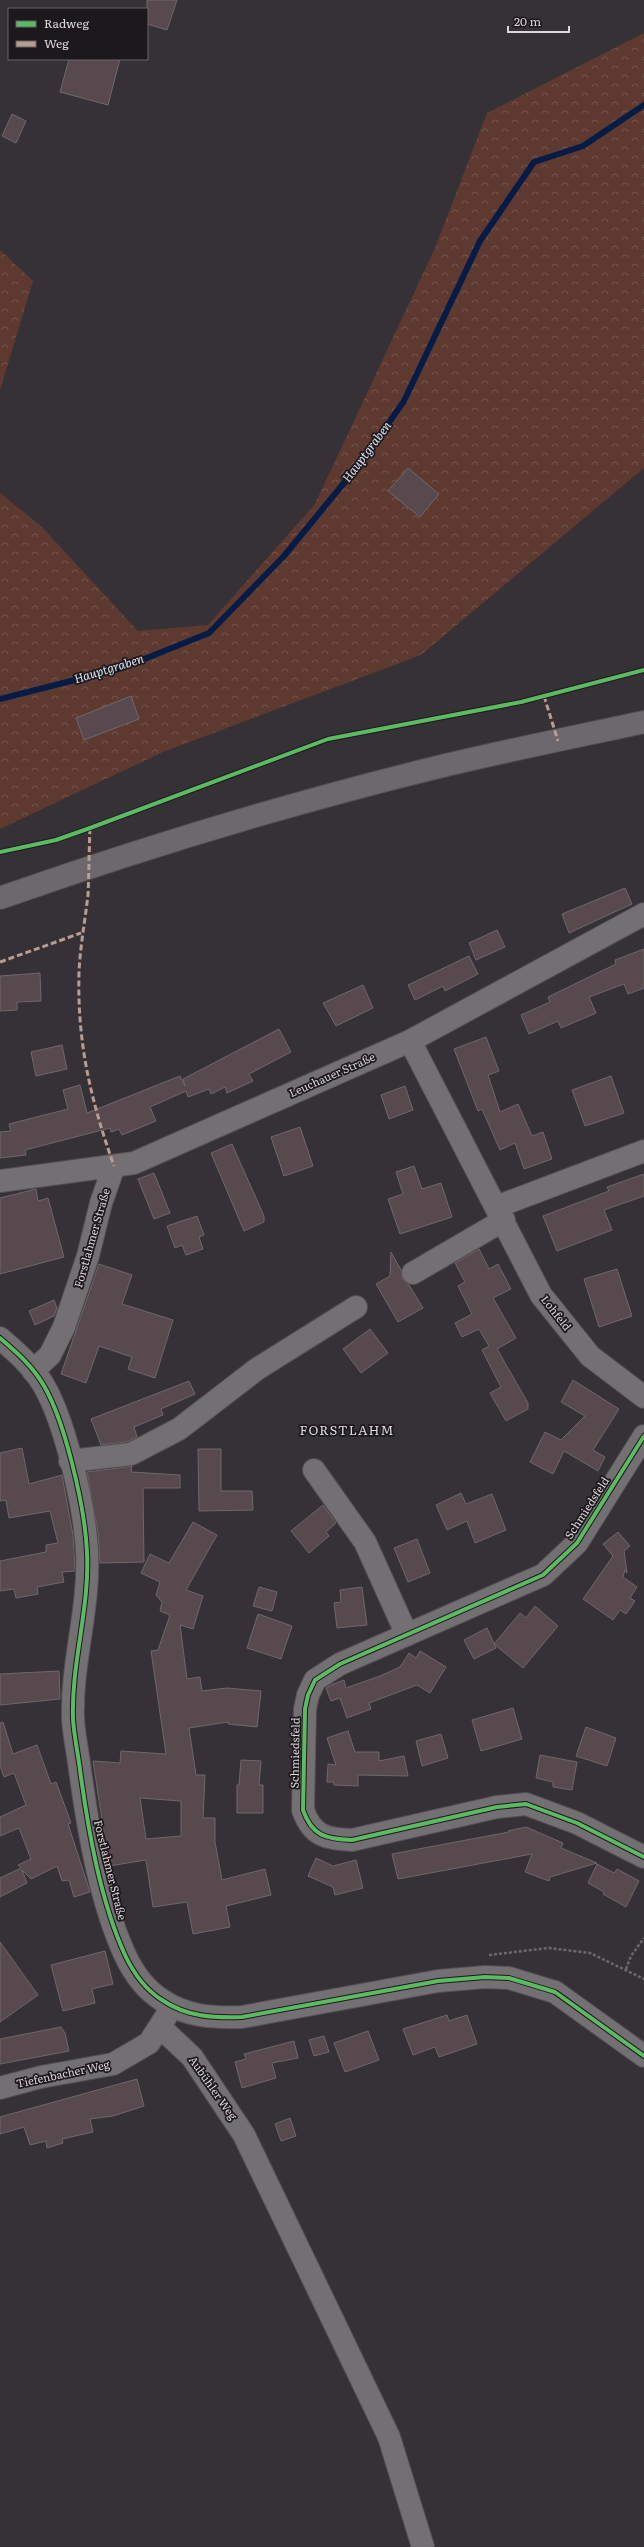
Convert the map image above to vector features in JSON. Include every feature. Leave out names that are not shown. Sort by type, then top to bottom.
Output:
[{"type":"main road","points":[[0,898],[118,856],[283,808],[434,768],[644,722]]},
{"type":"street","name":"Leuchauer Straße","points":[[0,1181],[134,1163],[410,1041],[644,914]]},
{"type":"street","name":"Lohfeld","points":[[410,1041],[542,1295],[590,1356],[644,1397]]},
{"type":"street","points":[[413,1273],[500,1213],[644,1151]]},
{"type":"street","name":"Forstlahmer Straße","points":[[33,1371],[50,1355],[64,1327],[88,1256],[100,1202],[114,1166]]},
{"type":"street","points":[[70,1461],[131,1454],[179,1429],[257,1369],[356,1307]]},
{"type":"street","name":"Forstlahmer Straße","points":[[0,1338],[18,1353],[33,1371],[57,1412],[70,1461],[87,1552],[86,1610],[76,1672],[73,1718],[84,1797],[109,1910],[125,1955],[141,1982],[162,2000],[186,2013],[215,2018],[242,2017],[438,1981],[486,1977],[509,1978],[555,1992],[644,2056]]},
{"type":"street","name":"Schmiedsfeld","points":[[644,1436],[577,1543],[543,1575],[340,1664],[315,1680],[305,1709],[303,1810],[308,1824],[319,1834],[333,1839],[352,1840],[497,1807],[526,1804],[577,1823],[644,1856]]},
{"type":"street","points":[[314,1470],[365,1542],[407,1635]]},
{"type":"street","name":"Tiefenbacher Weg","points":[[0,2088],[41,2077],[113,2064],[149,2043],[173,2006]]},
{"type":"street","name":"Aubühler Weg","points":[[160,2027],[192,2057],[244,2135],[389,2437],[423,2547]]},
{"type":"path","points":[[626,1969],[631,1956],[644,1938]]},
{"type":"path","points":[[486,1956],[518,1950],[555,1949],[590,1953],[626,1969],[644,1979]]},
{"type":"green space","points":[[644,33],[644,468],[421,655],[163,752],[0,829],[0,493],[41,526],[138,631],[208,625],[315,504],[435,248],[487,113]]},
{"type":"green space","points":[[0,250],[33,281],[0,390]]},
{"type":"building","points":[[147,0],[177,0],[167,30],[148,24]]},
{"type":"building","points":[[69,60],[120,60],[108,105],[60,92]]},
{"type":"building","points":[[12,114],[26,121],[16,143],[2,136]]},
{"type":"building","points":[[408,468],[439,494],[420,517],[388,491]]},
{"type":"building","points":[[131,696],[139,719],[84,740],[76,718]]},
{"type":"building","points":[[625,888],[632,904],[569,933],[562,914]]},
{"type":"building","points":[[497,930],[505,947],[476,960],[469,943]]},
{"type":"building","points":[[644,949],[644,988],[628,994],[624,984],[589,997],[596,1013],[561,1028],[558,1021],[529,1034],[521,1015],[550,1002],[548,997],[616,964],[615,960]]},
{"type":"building","points":[[469,956],[478,974],[445,991],[443,986],[415,1000],[408,985]]},
{"type":"building","points":[[40,973],[41,1001],[17,1002],[17,1010],[0,1011],[0,976]]},
{"type":"building","points":[[363,985],[373,1008],[336,1026],[323,1003]]},
{"type":"building","points":[[279,1029],[291,1052],[249,1074],[253,1081],[227,1093],[225,1087],[211,1094],[209,1089],[188,1097],[186,1091],[150,1107],[156,1121],[122,1135],[119,1129],[111,1132],[110,1128],[25,1150],[26,1155],[0,1158],[0,1132],[11,1131],[9,1124],[68,1109],[63,1090],[80,1085],[87,1113],[180,1076],[185,1086],[183,1079]]},
{"type":"building","points":[[486,1037],[499,1071],[488,1075],[500,1112],[518,1104],[532,1136],[543,1132],[552,1159],[524,1169],[515,1143],[500,1150],[482,1109],[478,1111],[454,1049]]},
{"type":"building","points":[[62,1045],[67,1069],[36,1076],[31,1052]]},
{"type":"building","points":[[611,1076],[624,1113],[585,1126],[572,1090]]},
{"type":"building","points":[[405,1086],[413,1110],[389,1119],[381,1095]]},
{"type":"building","points":[[300,1127],[313,1166],[284,1176],[271,1137]]},
{"type":"building","points":[[232,1144],[264,1216],[264,1222],[244,1231],[211,1153]]},
{"type":"building","points":[[414,1166],[422,1189],[441,1183],[452,1217],[400,1234],[388,1199],[403,1194],[396,1172]]},
{"type":"building","points":[[154,1173],[170,1213],[154,1219],[138,1179]]},
{"type":"building","points":[[644,1174],[644,1196],[604,1210],[612,1230],[557,1251],[543,1216],[609,1191],[607,1187]]},
{"type":"building","points":[[36,1189],[38,1201],[48,1198],[64,1257],[0,1274],[0,1198]]},
{"type":"building","points":[[197,1216],[204,1235],[199,1237],[203,1249],[186,1255],[182,1245],[175,1248],[167,1226]]},
{"type":"building","points":[[479,1249],[489,1269],[498,1264],[511,1289],[493,1298],[516,1338],[497,1349],[528,1403],[528,1409],[506,1421],[490,1393],[501,1387],[482,1350],[489,1346],[479,1329],[462,1337],[455,1323],[472,1314],[458,1286],[465,1282],[455,1263]]},
{"type":"building","points":[[391,1252],[401,1270],[402,1279],[409,1285],[423,1308],[398,1322],[376,1284],[390,1276]]},
{"type":"building","points":[[99,1264],[132,1275],[122,1304],[173,1320],[155,1378],[128,1369],[132,1357],[99,1346],[86,1383],[61,1374]]},
{"type":"building","points":[[617,1269],[632,1316],[599,1327],[584,1279]]},
{"type":"building","points":[[54,1300],[57,1308],[54,1316],[35,1325],[29,1311]]},
{"type":"building","points":[[370,1329],[388,1353],[361,1373],[343,1349]]},
{"type":"building","points":[[573,1380],[619,1409],[593,1450],[605,1457],[598,1471],[564,1451],[553,1474],[530,1462],[545,1432],[561,1440],[585,1416],[561,1402]]},
{"type":"building","points":[[189,1381],[195,1394],[161,1409],[163,1415],[134,1427],[137,1437],[127,1442],[101,1445],[91,1419]]},
{"type":"building","points":[[22,1448],[29,1484],[62,1475],[73,1535],[75,1571],[62,1572],[64,1582],[37,1587],[38,1594],[16,1598],[14,1589],[0,1591],[0,1561],[46,1552],[46,1545],[58,1543],[50,1511],[9,1518],[6,1500],[0,1501],[0,1453]]},
{"type":"building","points":[[198,1449],[221,1449],[221,1491],[252,1491],[253,1510],[199,1511]]},
{"type":"building","points":[[132,1466],[131,1472],[180,1475],[180,1488],[143,1488],[144,1562],[100,1563],[98,1532],[87,1472]]},
{"type":"building","points":[[461,1493],[466,1504],[492,1494],[506,1530],[475,1543],[467,1521],[447,1530],[436,1505]]},
{"type":"building","points":[[323,1505],[336,1523],[326,1532],[329,1536],[309,1553],[291,1531]]},
{"type":"building","points":[[193,1522],[217,1535],[186,1590],[203,1596],[193,1629],[180,1625],[187,1679],[200,1677],[202,1691],[227,1688],[261,1691],[257,1727],[228,1724],[228,1722],[189,1728],[196,1775],[205,1775],[203,1818],[215,1818],[215,1842],[222,1880],[265,1869],[271,1895],[226,1906],[230,1927],[193,1934],[187,1902],[153,1907],[146,1860],[109,1866],[93,1761],[120,1763],[121,1751],[166,1754],[151,1651],[158,1650],[170,1615],[160,1611],[162,1602],[156,1595],[160,1582],[141,1573],[150,1554],[169,1563]],"holes":[[[140,1798],[181,1801],[181,1836],[146,1839]]]},
{"type":"building","points":[[618,1532],[630,1546],[624,1551],[627,1573],[625,1570],[623,1577],[637,1587],[630,1598],[635,1601],[626,1614],[620,1610],[613,1620],[583,1599],[613,1556],[603,1544]]},
{"type":"building","points":[[417,1539],[430,1573],[408,1582],[394,1548]]},
{"type":"building","points":[[259,1587],[277,1592],[272,1611],[253,1606]]},
{"type":"building","points":[[362,1587],[367,1625],[337,1628],[334,1603],[341,1602],[340,1590]]},
{"type":"building","points":[[535,1606],[558,1626],[523,1668],[494,1644],[520,1613],[526,1618]]},
{"type":"building","points":[[258,1614],[292,1626],[281,1659],[247,1648]]},
{"type":"building","points":[[487,1628],[496,1648],[474,1659],[464,1640]]},
{"type":"building","points":[[420,1651],[446,1667],[430,1693],[417,1685],[369,1703],[371,1709],[347,1718],[340,1698],[331,1701],[326,1688],[331,1685],[344,1680],[346,1688],[380,1676],[400,1667],[409,1653],[416,1658]]},
{"type":"building","points":[[59,1671],[60,1699],[0,1705],[0,1674]]},
{"type":"building","points":[[513,1708],[522,1739],[481,1751],[472,1720]]},
{"type":"building","points":[[3,1722],[13,1754],[37,1745],[51,1784],[56,1782],[71,1823],[68,1824],[90,1892],[74,1897],[69,1880],[62,1881],[57,1866],[31,1879],[22,1870],[27,1883],[0,1897],[0,1878],[21,1868],[18,1865],[31,1859],[19,1828],[0,1836],[0,1817],[26,1805],[14,1773],[4,1777],[0,1766],[0,1723]]},
{"type":"building","points":[[586,1727],[616,1738],[607,1766],[576,1756]]},
{"type":"building","points":[[348,1731],[355,1752],[379,1752],[379,1761],[404,1756],[408,1776],[358,1775],[358,1786],[334,1785],[334,1782],[327,1782],[328,1764],[336,1765],[327,1738]]},
{"type":"building","points":[[441,1734],[448,1758],[422,1766],[416,1741]]},
{"type":"building","points":[[540,1755],[577,1762],[572,1790],[553,1787],[553,1782],[536,1778]]},
{"type":"building","points":[[241,1760],[261,1761],[259,1785],[263,1785],[263,1813],[237,1813],[237,1785],[239,1785]]},
{"type":"building","points":[[526,1827],[563,1843],[561,1848],[597,1863],[550,1877],[549,1881],[525,1872],[532,1854],[398,1879],[392,1854],[509,1832],[508,1831]]},
{"type":"building","points":[[316,1858],[333,1866],[356,1860],[363,1888],[335,1895],[333,1887],[308,1876]]},
{"type":"building","points":[[597,1864],[614,1873],[617,1869],[639,1881],[626,1907],[603,1894],[604,1892],[588,1883]]},
{"type":"building","points":[[0,1942],[38,1995],[0,2022]]},
{"type":"building","points":[[105,1951],[113,1984],[92,1989],[95,2003],[63,2011],[51,1965]]},
{"type":"building","points":[[447,2015],[449,2021],[467,2015],[477,2044],[439,2057],[435,2047],[413,2055],[403,2029]]},
{"type":"building","points":[[61,2027],[65,2033],[69,2051],[0,2064],[0,2039]]},
{"type":"building","points":[[368,2031],[379,2060],[345,2072],[334,2043]]},
{"type":"building","points":[[324,2036],[329,2052],[314,2056],[309,2040]]},
{"type":"building","points":[[294,2041],[298,2058],[272,2063],[276,2078],[242,2088],[235,2062],[246,2059],[244,2054]]},
{"type":"building","points":[[137,2079],[144,2106],[113,2116],[90,2119],[93,2132],[62,2139],[63,2143],[47,2148],[46,2141],[30,2145],[24,2127],[0,2134],[0,2117]]},
{"type":"building","points":[[290,2118],[296,2136],[281,2141],[275,2124]]},
{"type":"waterway","name":"Hauptgraben","points":[[0,699],[122,668],[209,633],[284,556],[362,461],[404,401],[480,241],[534,162],[583,146],[644,105]]},
{"type":"marked path","points":[[544,696],[558,741]]},
{"type":"marked path","points":[[90,828],[88,895],[81,944],[79,973],[80,1024],[92,1095],[114,1166]]},
{"type":"marked path","points":[[0,962],[81,933]]},
{"type":"cycle path","points":[[0,852],[56,840],[328,739],[521,702],[644,670]]},
{"type":"cycle path","points":[[0,1338],[30,1367],[39,1378],[48,1394],[65,1437],[78,1487],[87,1552],[87,1573],[86,1594],[73,1698],[74,1732],[91,1840],[102,1888],[116,1934],[125,1955],[145,1986],[156,1996],[171,2006],[181,2010],[211,2017],[242,2017],[438,1981],[485,1977],[509,1978],[555,1992],[644,2056]]},
{"type":"cycle path","points":[[644,1436],[577,1543],[543,1575],[340,1664],[315,1680],[308,1695],[305,1709],[303,1810],[311,1826],[316,1831],[327,1837],[352,1840],[497,1807],[526,1804],[577,1823],[644,1857]]},
{"type":"district","name":"FORSTLAHM","points":[[347,1430]]}]
